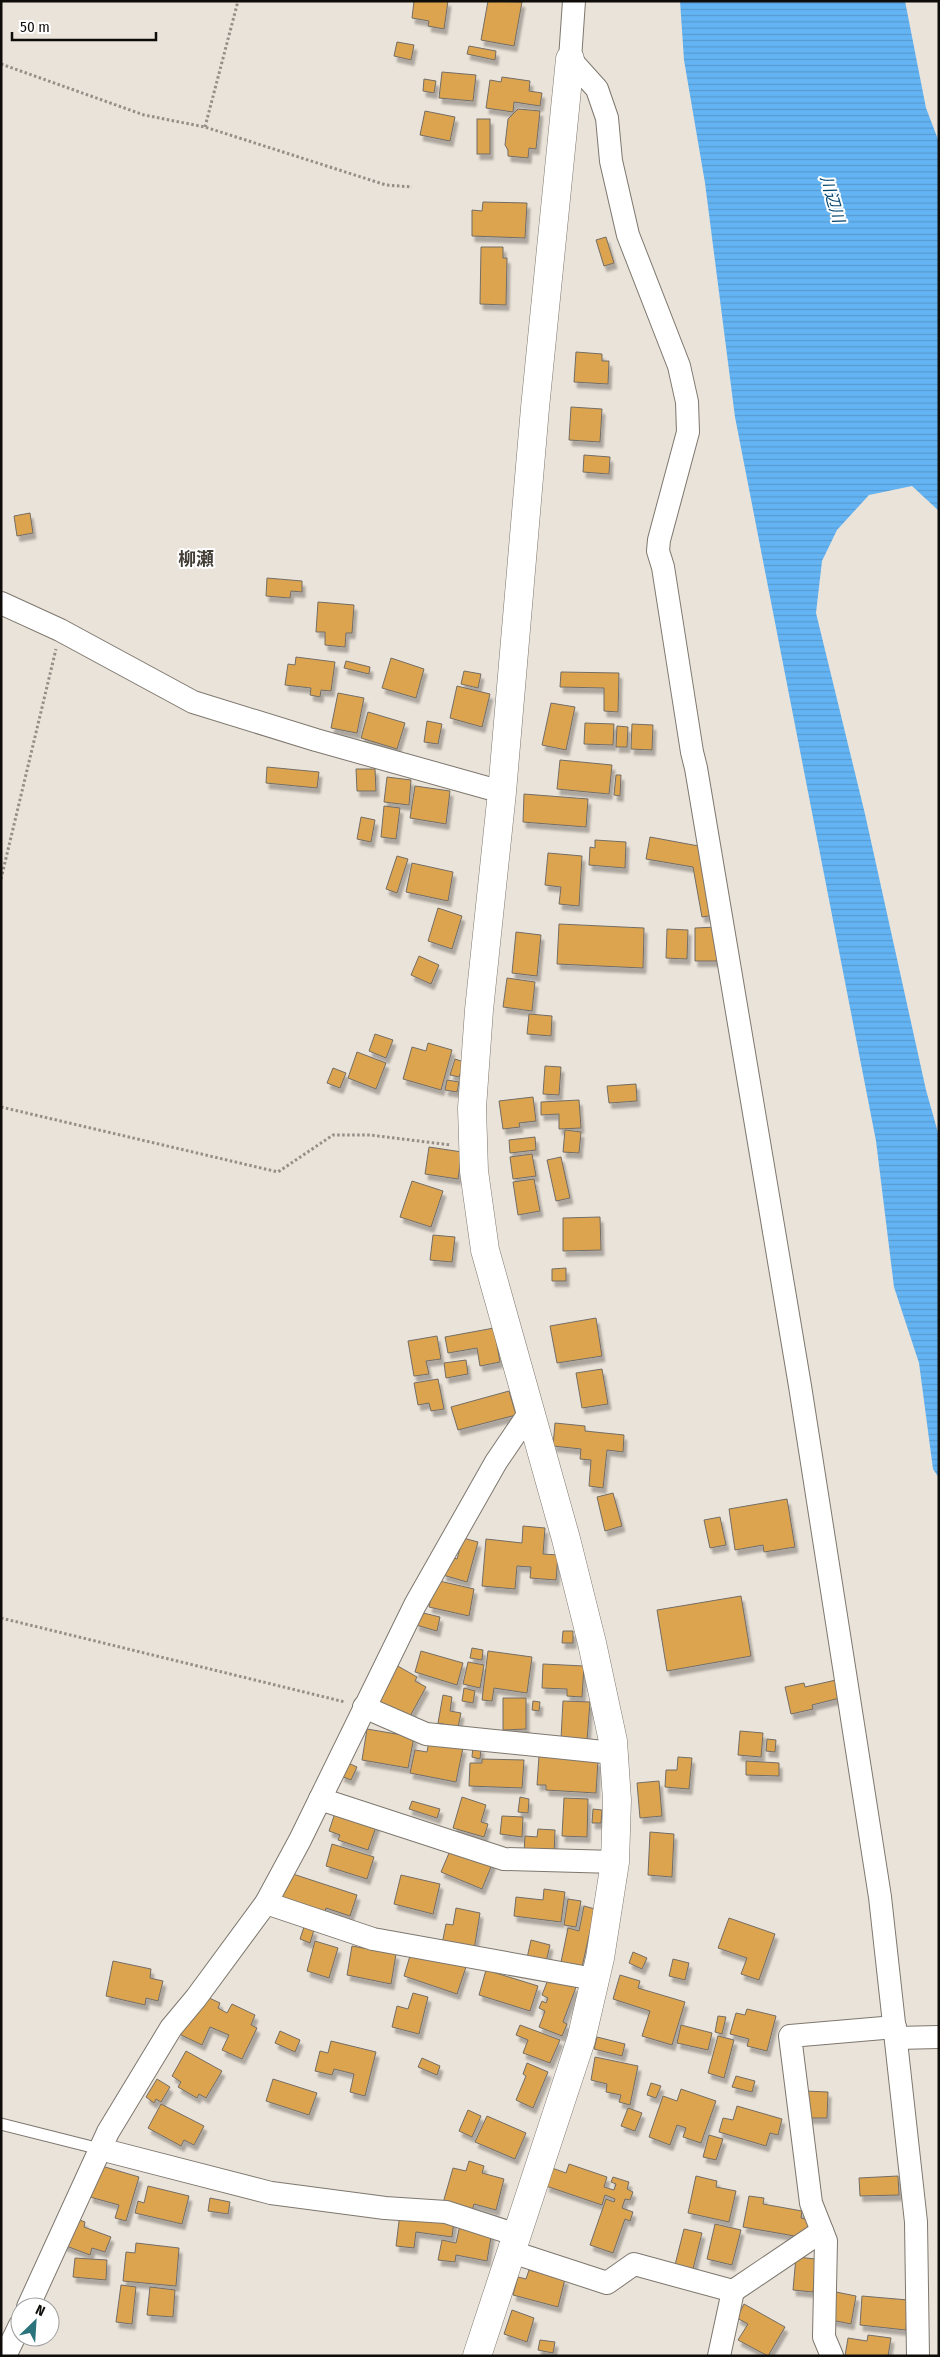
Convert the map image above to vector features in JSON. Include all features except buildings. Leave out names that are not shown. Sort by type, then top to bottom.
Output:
[{"type":"street","points":[[477,2356],[581,2040],[600,1958],[615,1862],[617,1800],[614,1753],[592,1643],[566,1539],[485,1250],[474,1171],[472,1108],[479,1010],[502,792],[535,408],[570,59],[574,1]]},
{"type":"street","points":[[570,59],[597,89],[607,118],[611,161],[628,235],[679,366],[687,402],[688,432],[659,540],[658,551],[663,567],[692,752],[700,787],[800,1386],[880,1897],[916,2222],[918,2356]]},
{"type":"street","points":[[1,603],[60,630],[193,702],[316,740],[502,792]]},
{"type":"street","points":[[33,2297],[100,2149],[171,2028],[196,1998],[266,1904],[415,1605],[496,1462],[530,1412]]},
{"type":"street","points":[[364,1707],[426,1734],[614,1753]]},
{"type":"street","points":[[320,1798],[504,1859],[615,1862]]},
{"type":"street","points":[[266,1904],[373,1938],[594,1979]]},
{"type":"street","points":[[832,2356],[824,2337],[826,2241],[811,2203],[790,2036],[896,2032],[932,2037]]},
{"type":"street","points":[[100,2149],[271,2193],[385,2208],[446,2212],[607,2283],[634,2264],[733,2291]]},
{"type":"street","points":[[719,2356],[733,2291],[822,2231]]},
{"type":"lane","points":[[1,2124],[100,2149]]},
{"type":"path","points":[[205,127],[238,1]]},
{"type":"path","points":[[1,64],[144,115],[205,127],[386,185],[412,187]]},
{"type":"path","points":[[1,880],[60,630]]},
{"type":"path","points":[[1,1107],[278,1172],[333,1135],[370,1135],[473,1148]]},
{"type":"path","points":[[1,1618],[364,1707]]},
{"type":"water","name":"川辺川","points":[[680,1],[905,1],[926,108],[939,142],[939,511],[912,486],[869,495],[837,530],[822,561],[816,613],[865,814],[926,1090],[939,1136],[939,1478],[933,1469],[919,1363],[894,1287],[876,1141],[735,417],[705,183],[684,60]]},
{"type":"district","name":"柳瀬","points":[[196,559]]}]
